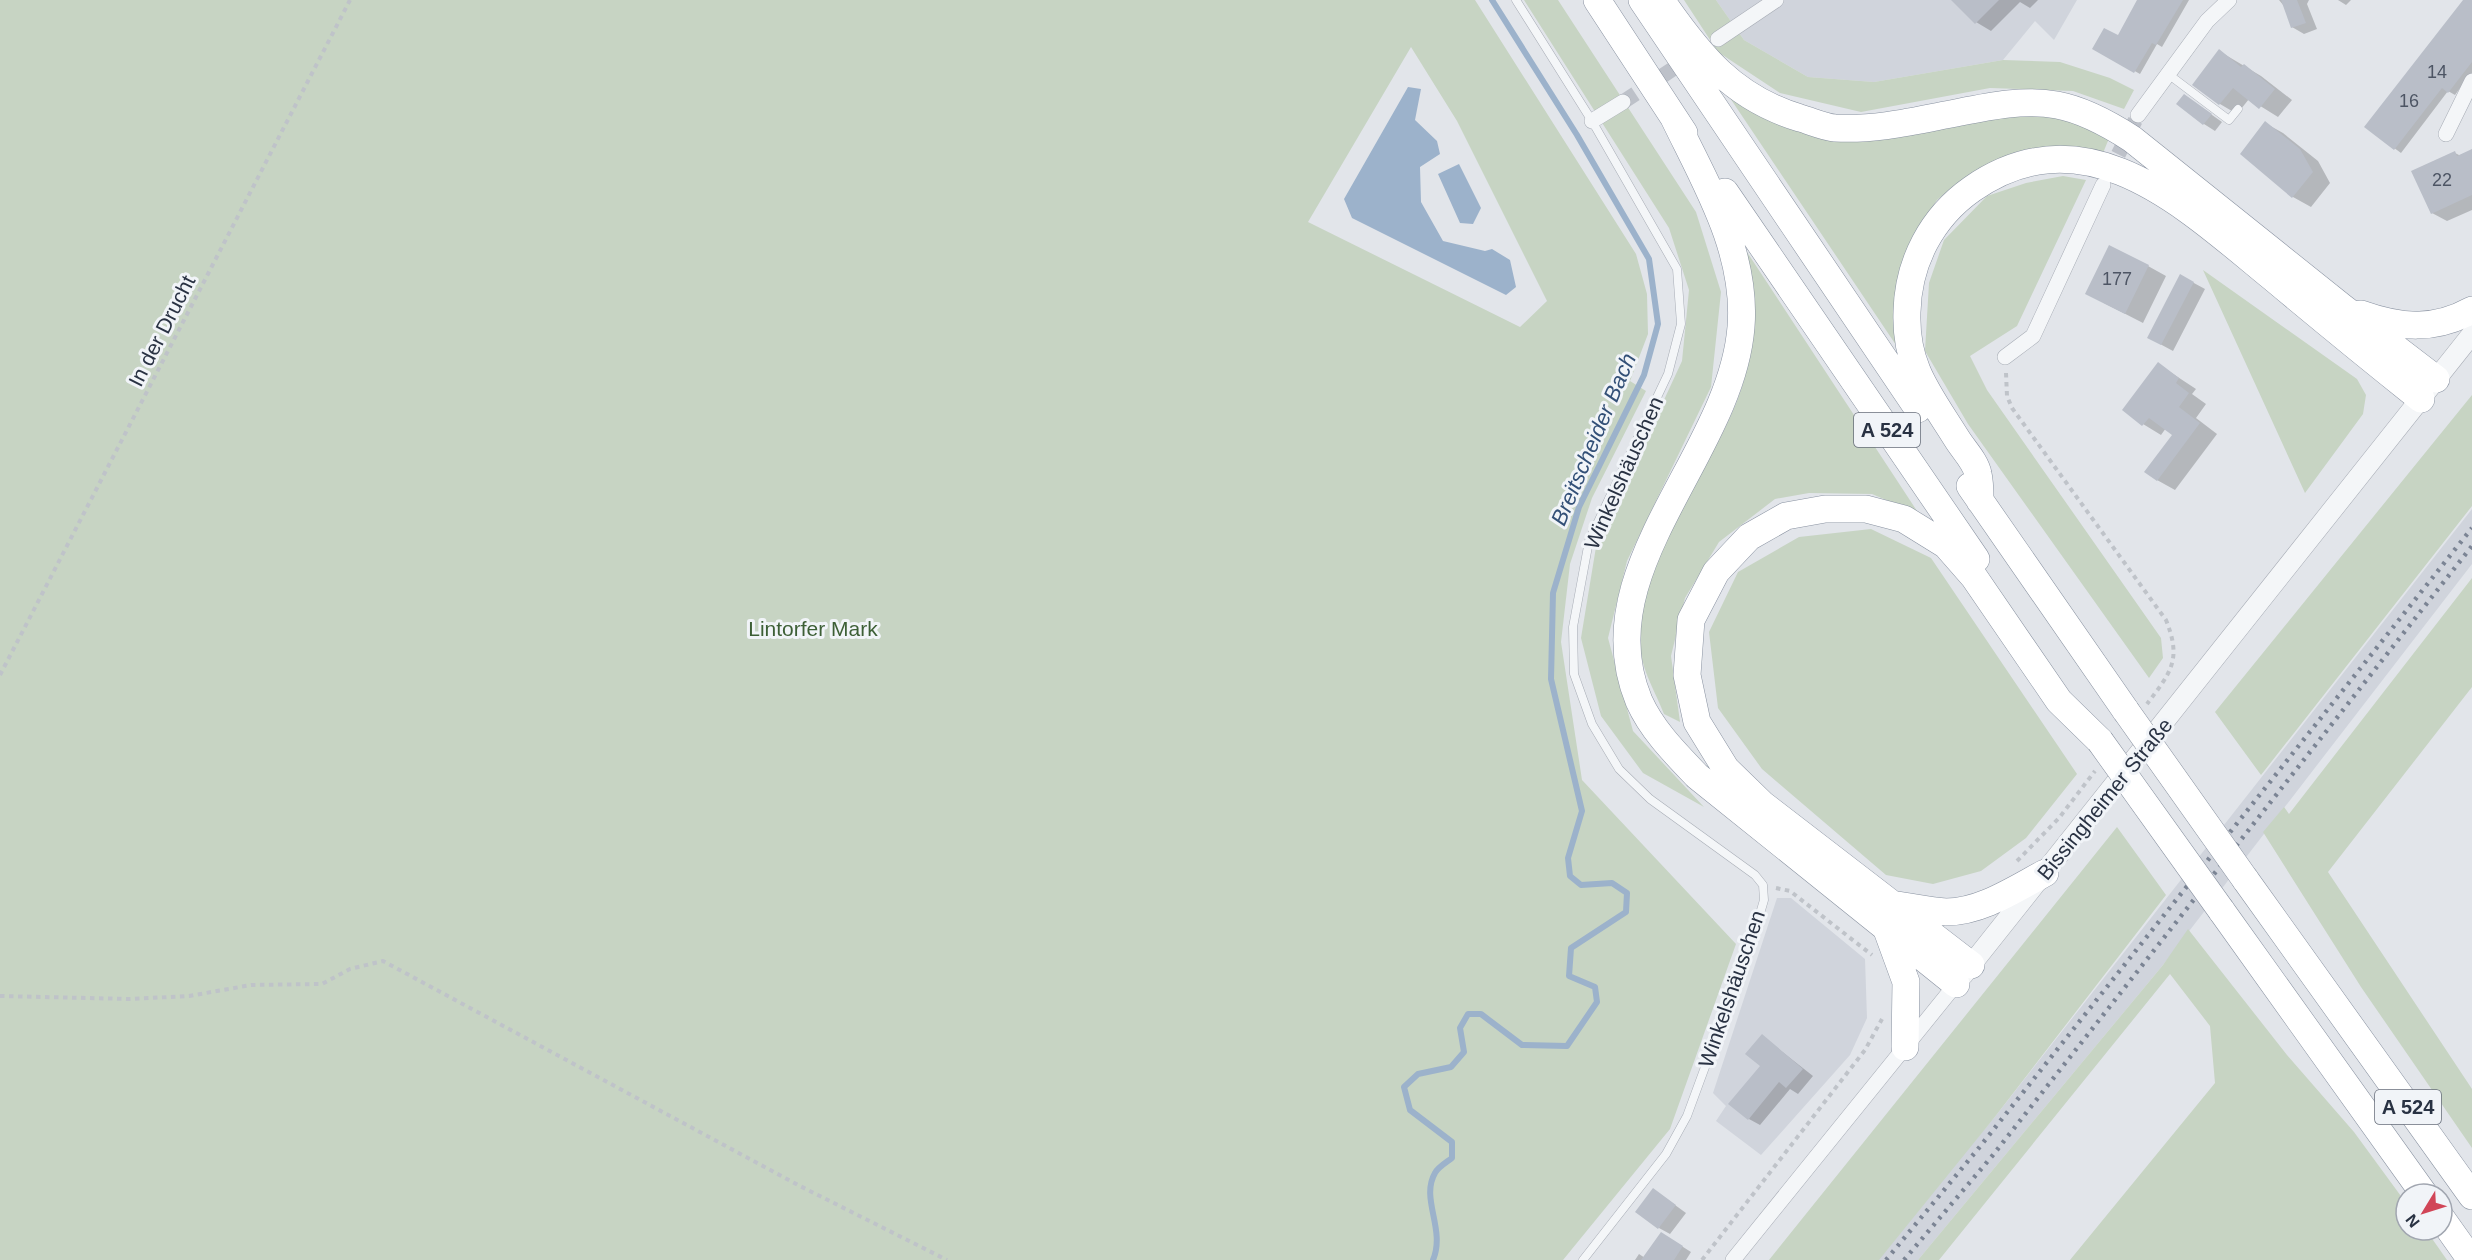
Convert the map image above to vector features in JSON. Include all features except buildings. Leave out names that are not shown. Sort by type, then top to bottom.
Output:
[{"type":"highway","name":"A 524","points":[[1597,0],[2100,753],[2222,910],[2415,1182]]},
{"type":"highway","name":"A 524","points":[[1642,0],[1980,501],[2133,712],[2245,879],[2472,1196]]},
{"type":"highway","points":[[1661,0],[1701,55],[1741,91],[1779,111],[1833,128],[1883,127],[2006,103],[2057,105],[2101,119],[2132,139],[2342,307],[2428,389]]},
{"type":"highway","points":[[1674,118],[1727,228],[1738,283],[1741,326],[1735,368],[1719,413],[1644,558],[1629,611],[1627,659],[1640,702],[1663,740],[1697,776],[1890,925],[1964,974]]},
{"type":"highway","points":[[1980,501],[1978,472],[1918,378],[1906,339],[1912,271],[1932,226],[1962,196],[1994,173],[2030,162],[2070,158],[2111,167],[2155,187],[2428,389]]},
{"type":"highway","points":[[2342,307],[2387,323],[2413,327],[2436,325],[2472,310]]},
{"type":"highway","points":[[1905,1047],[1906,982],[1890,925],[1726,769],[1697,722],[1687,675],[1691,620],[1716,572],[1749,537],[1786,516],[1825,509],[1866,509],[1904,519],[1946,545],[1960,561],[2059,701],[2100,753]]},
{"type":"highway","points":[[1890,925],[1968,909],[1993,900],[2045,873]]},
{"type":"highway","points":[[2454,1237],[2471,1260]]},
{"type":"street","points":[[1718,39],[1776,0]]},
{"type":"street","points":[[2138,116],[2208,21],[2229,0]]},
{"type":"street","points":[[2446,134],[2472,81]]},
{"type":"street","points":[[1592,121],[1623,102]]},
{"type":"street","points":[[2005,357],[2033,336],[2103,185]]},
{"type":"street","name":"Bissingheimer Straße","points":[[1733,1260],[2045,873],[2472,334]]},
{"type":"lane","name":"Winkelshäuschen","points":[[1516,0],[1592,121],[1677,269],[1681,324],[1668,374],[1589,541],[1573,627],[1574,674],[1592,724],[1619,769],[1650,799],[1755,875],[1763,885],[1764,900],[1754,934],[1687,1116],[1666,1154],[1583,1260]]},
{"type":"lane","points":[[2168,74],[2229,120],[2238,109]]},
{"type":"path","name":"In der Drucht","points":[[0,675],[350,0]]},
{"type":"path","points":[[2005,357],[2007,396],[2012,408],[2166,620],[2172,637],[2173,666],[2133,712]]},
{"type":"path","points":[[2010,867],[2059,818],[2100,753]]},
{"type":"path","points":[[1763,885],[1790,891],[1881,964],[1890,925]]},
{"type":"path","points":[[0,996],[130,999],[189,996],[251,985],[322,984],[350,969],[383,962],[798,1185],[947,1260]]},
{"type":"path","points":[[1702,1260],[1876,1035],[1883,1010]]},
{"type":"shaded area","points":[[1716,0],[2077,0],[2054,40],[2035,21],[2003,60],[1874,82],[1808,77],[1744,40]]},
{"type":"shaded area","points":[[2472,509],[2472,564],[2163,965],[1918,1260],[1874,1260],[1994,1118]]},
{"type":"shaded area","points":[[1777,898],[1791,898],[1865,959],[1867,1018],[1850,1055],[1761,1155],[1716,1121],[1726,1106],[1713,1093]]},
{"type":"green space","name":"Lintorfer Mark","points":[[0,0],[1475,0],[1636,254],[1647,294],[1648,334],[1630,381],[1646,391],[1592,498],[1570,564],[1561,642],[1582,780],[1736,944],[1670,1129],[1563,1260],[0,1260]],"holes":[[[1411,47],[1457,121],[1547,301],[1520,327],[1308,222]]]},
{"type":"green space","points":[[1524,0],[1558,0],[1696,212],[1721,292],[1711,387],[1627,561],[1608,638],[1633,731],[1704,807],[1643,773],[1601,716],[1581,638],[1596,547],[1682,361],[1689,290],[1669,228]]},
{"type":"green space","points":[[1684,0],[1716,0],[1744,40],[1808,77],[1874,82],[2003,60],[2060,62],[2110,78],[2134,90],[2124,109],[2073,91],[1990,88],[1861,112],[1780,93],[1718,52]]},
{"type":"green space","points":[[1730,98],[1797,129],[2000,112],[2063,115],[2110,136],[2103,153],[1960,181],[1937,200],[1915,235],[1900,276],[1896,345]]},
{"type":"green space","points":[[2063,176],[2086,180],[2017,326],[1970,356],[1987,390],[2161,638],[2163,658],[2149,678],[1968,424],[1925,351],[1929,283],[1944,240],[1987,196],[2026,183]]},
{"type":"green space","points":[[1745,249],[1919,514],[1872,494],[1809,493],[1775,499],[1719,542],[1685,598],[1671,656],[1680,722],[1664,714],[1649,680],[1642,659],[1640,623],[1646,587],[1659,551],[1732,414],[1744,380],[1751,331]]},
{"type":"green space","points":[[2203,270],[2357,379],[2366,395],[2363,414],[2305,493]]},
{"type":"green space","points":[[2472,395],[2472,506],[2261,775],[2215,712]]},
{"type":"green space","points":[[1871,529],[1931,558],[2077,774],[2026,838],[1981,871],[1933,884],[1886,875],[1762,769],[1718,708],[1709,632],[1738,572],[1799,537]]},
{"type":"green space","points":[[2472,578],[2472,687],[2328,872],[2472,1089],[2472,1148],[2361,987],[2263,832],[2284,807],[2289,814]]},
{"type":"green space","points":[[2117,827],[2166,895],[1994,1118],[1879,1260],[1769,1260]]},
{"type":"green space","points":[[2188,929],[2287,1055],[2354,1132],[2394,1187],[2394,1242],[2434,1242],[2447,1260],[2070,1260],[2215,1083],[2210,1026],[2170,974],[1939,1260],[1918,1260],[2163,965]]},
{"type":"water","points":[[1408,87],[1421,89],[1415,120],[1437,141],[1440,154],[1420,167],[1421,202],[1443,241],[1485,251],[1492,249],[1510,260],[1516,287],[1506,295],[1352,218],[1344,199]]},
{"type":"water","points":[[1459,164],[1481,208],[1473,224],[1460,223],[1438,174]]},
{"type":"waterway","name":"Breitscheider Bach","points":[[1433,1260],[1437,1237],[1431,1204],[1431,1183],[1436,1171],[1452,1158],[1452,1142],[1410,1110],[1404,1087],[1418,1074],[1451,1067],[1464,1052],[1460,1028],[1468,1014],[1481,1014],[1522,1045],[1567,1046],[1597,1002],[1595,987],[1569,976],[1571,948],[1626,912],[1627,893],[1612,883],[1581,885],[1570,876],[1568,858],[1582,811],[1551,679],[1553,593],[1579,507],[1644,375],[1658,324],[1649,259],[1577,135],[1492,0]]},
{"type":"tunnel","points":[[1623,102],[1688,59]]},
{"type":"tunnel","points":[[2108,175],[2138,115]]},
{"type":"railway","points":[[1886,1260],[1978,1149],[2472,528]]},
{"type":"railway","points":[[1904,1260],[1993,1155],[2472,546]]}]
